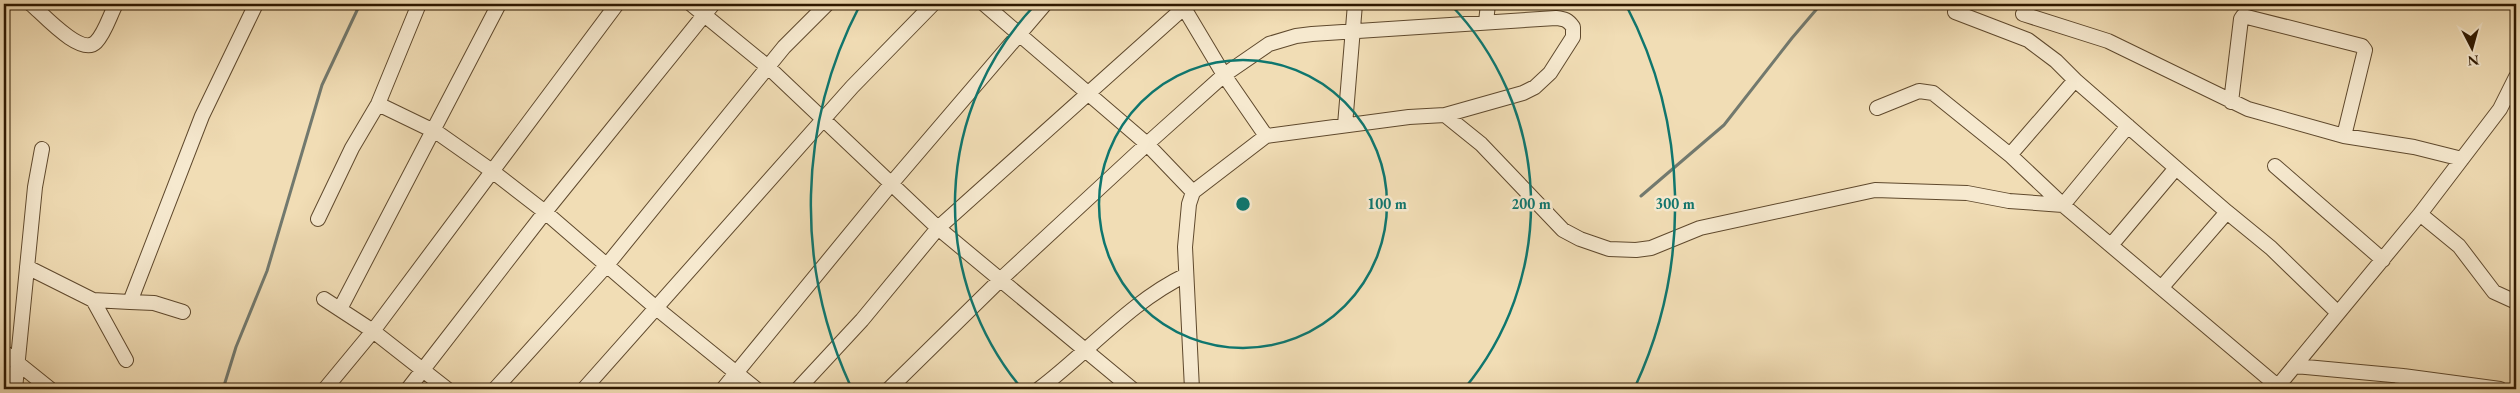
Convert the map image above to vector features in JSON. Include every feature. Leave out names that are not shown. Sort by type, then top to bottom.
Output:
[{"type":"street","points":[[31,4],[76,44],[87,46],[97,41],[116,4]]},
{"type":"street","points":[[130,302],[202,116],[256,4]]},
{"type":"street","points":[[318,219],[352,148],[378,104],[419,4]]},
{"type":"street","points":[[340,309],[499,4]]},
{"type":"street","points":[[325,389],[373,331],[617,4]]},
{"type":"street","points":[[691,4],[768,67],[938,228],[1132,389]]},
{"type":"street","points":[[408,389],[546,212],[713,4]]},
{"type":"street","points":[[494,389],[607,265],[784,47],[827,4]]},
{"type":"street","points":[[584,389],[654,306],[852,87],[933,4]]},
{"type":"street","points":[[984,4],[1147,144],[1194,192]]},
{"type":"street","points":[[723,389],[891,184],[1017,34],[1045,4]]},
{"type":"street","points":[[1345,125],[1354,4]]},
{"type":"street","points":[[1486,22],[1488,4]]},
{"type":"street","points":[[798,389],[862,320],[938,228],[1186,6],[1224,75],[1266,136]]},
{"type":"street","points":[[2014,34],[2024,9],[2108,41],[2231,102],[2258,112],[2344,136],[2414,148],[2462,159]]},
{"type":"street","points":[[1954,12],[2014,34],[2041,49],[2176,168],[2271,248],[2338,313]]},
{"type":"street","points":[[2231,102],[2241,19],[2244,16],[2362,46],[2364,50],[2344,136]]},
{"type":"street","points":[[889,389],[1001,279],[1147,144],[1224,75],[1252,54],[1283,39],[1351,31],[1565,19],[1573,27],[1574,32],[1550,73],[1535,87],[1515,96],[1445,115],[1345,125],[1266,136],[1194,192],[1186,223],[1186,275],[1192,389]]},
{"type":"street","points":[[1878,108],[1927,90],[1933,93],[2010,155],[2063,205],[2112,244],[2279,388],[2420,214],[2462,159],[2500,109],[2516,77]]},
{"type":"street","points":[[2010,155],[2075,80]]},
{"type":"street","points":[[378,104],[434,131],[492,171],[546,212],[654,306],[735,374],[756,389]]},
{"type":"street","points":[[1445,115],[1481,144],[1563,230],[1580,239],[1609,249],[1636,250],[1651,248],[1700,228],[1875,190],[1967,193],[2009,200],[2063,205]]},
{"type":"street","points":[[2063,205],[2128,126]]},
{"type":"street","points":[[15,389],[16,362],[35,186],[42,150]]},
{"type":"street","points":[[2276,166],[2382,260]]},
{"type":"street","points":[[2112,244],[2176,168]]},
{"type":"street","points":[[2162,287],[2227,212]]},
{"type":"street","points":[[2420,214],[2459,246],[2494,292],[2516,302]]},
{"type":"street","points":[[27,267],[93,300],[154,303],[183,312]]},
{"type":"street","points":[[1039,389],[1168,283],[1186,275]]},
{"type":"street","points":[[324,299],[373,331],[447,389]]},
{"type":"street","points":[[93,300],[126,360]]},
{"type":"street","points":[[4,352],[50,389]]},
{"type":"street","points":[[2295,366],[2402,383],[2500,389]]},
{"type":"waterway","points":[[223,389],[236,347],[267,271],[322,85],[360,4]]},
{"type":"waterway","points":[[1641,196],[1724,125],[1821,4]]}]
